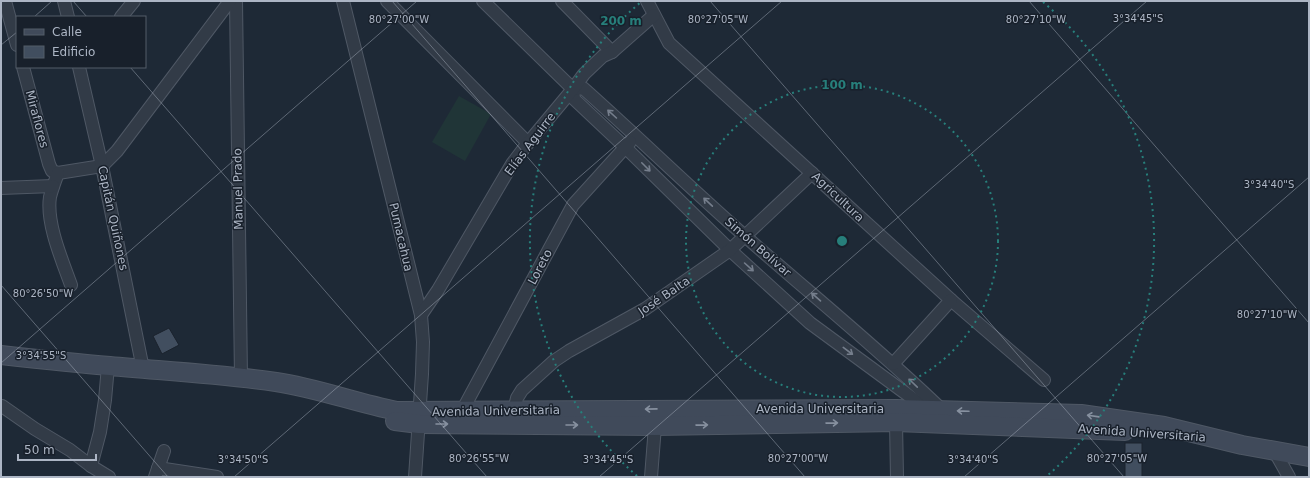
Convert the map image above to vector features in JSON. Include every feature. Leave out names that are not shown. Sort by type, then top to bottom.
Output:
[{"type":"main road","name":"Avenida Universitaria","points":[[1,355],[277,382],[322,392],[375,407],[397,411],[419,418],[655,426],[896,422],[1079,428],[1214,438]]},
{"type":"main road","name":"Avenida Universitaria","points":[[419,418],[462,411],[514,410],[934,410],[1081,414],[1164,426],[1214,438]]},
{"type":"main road","points":[[1214,438],[1274,452],[1309,457]]},
{"type":"street","points":[[64,1],[68,16]]},
{"type":"street","points":[[122,16],[134,1]]},
{"type":"street","points":[[71,285],[51,222],[50,196],[54,186],[55,172],[102,166],[117,151],[230,1]]},
{"type":"street","name":"Manuel Prado","points":[[236,1],[241,378]]},
{"type":"street","name":"Pumacahua","points":[[343,1],[421,315],[423,342],[422,374],[415,477]]},
{"type":"street","points":[[387,1],[528,143]]},
{"type":"street","name":"Simón Bolívar","points":[[483,1],[573,89],[574,99],[625,146],[730,250],[810,323],[934,410]]},
{"type":"street","points":[[562,1],[612,52]]},
{"type":"street","name":"Agricultura","points":[[647,1],[670,42],[951,300],[1044,380]]},
{"type":"street","points":[[4,5],[16,42]]},
{"type":"street","name":"Elías Aguirre","points":[[421,315],[438,290],[512,164],[528,143],[584,74],[603,56],[612,52],[654,15]]},
{"type":"street","name":"Miraflores","points":[[23,68],[55,172]]},
{"type":"street","name":"Capitán Quiñones","points":[[80,68],[102,166],[143,369]]},
{"type":"street","name":"Simón Bolívar","points":[[573,89],[583,88],[636,135],[746,237],[893,364],[934,410]]},
{"type":"street","name":"Loreto","points":[[462,411],[573,205],[636,135]]},
{"type":"street","name":"José Balta","points":[[514,410],[517,398],[522,390],[554,361],[569,351],[645,309],[730,250],[746,237],[812,173]]},
{"type":"street","points":[[1,188],[54,186]]},
{"type":"street","points":[[893,364],[951,300]]},
{"type":"street","points":[[91,466],[100,432],[108,366]]},
{"type":"street","points":[[2,406],[109,477]]},
{"type":"street","points":[[896,422],[897,477]]},
{"type":"street","points":[[651,477],[655,426]]},
{"type":"street","points":[[164,451],[156,472],[217,477]]},
{"type":"street","points":[[1274,452],[1289,477]]},
{"type":"green space","points":[[459,96],[491,114],[465,161],[432,142]]},
{"type":"building","points":[[169,328],[179,345],[162,354],[153,336]]},
{"type":"building","points":[[1125,443],[1142,443],[1142,477],[1125,477]]}]
